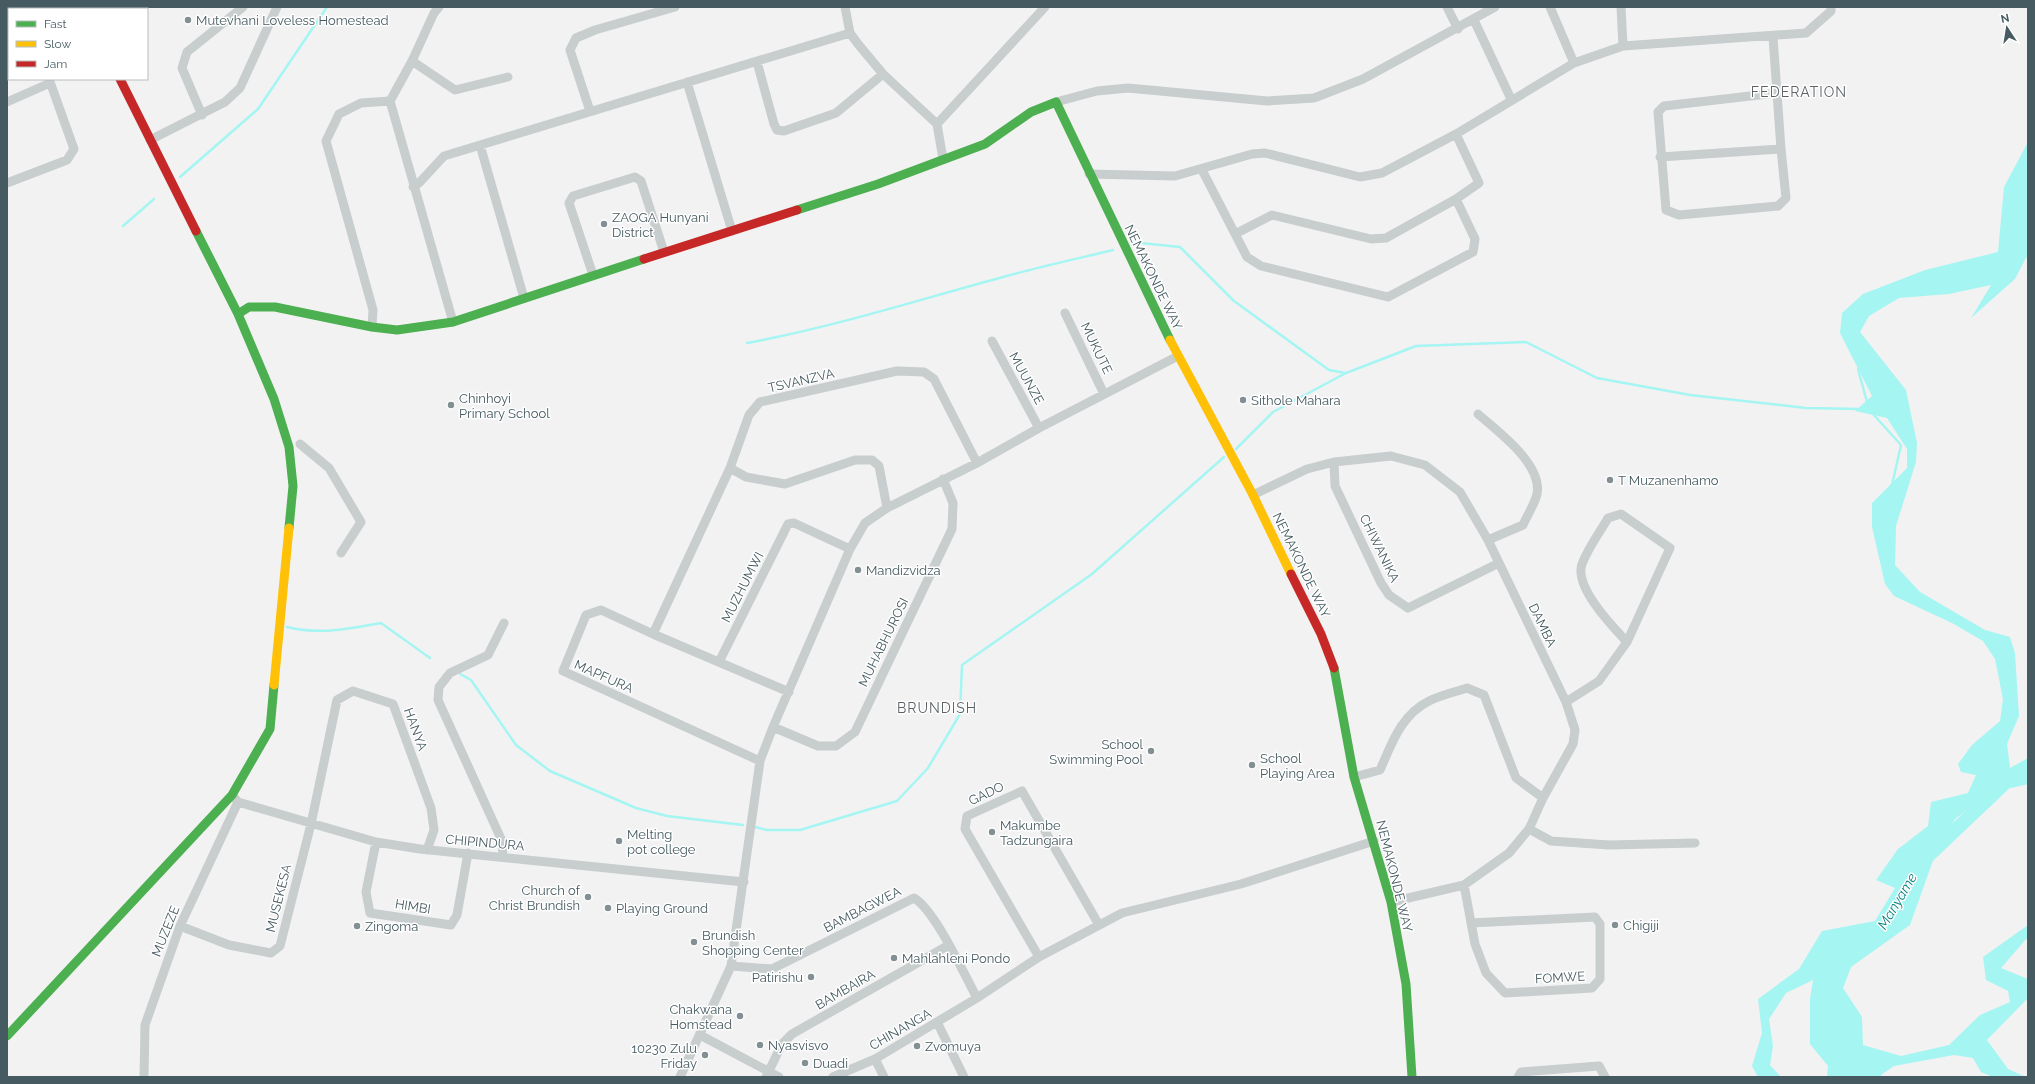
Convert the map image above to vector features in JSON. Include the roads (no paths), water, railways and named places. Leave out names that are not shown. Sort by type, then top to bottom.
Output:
[{"type":"street","points":[[202,115],[182,68],[187,52],[243,7]]},
{"type":"street","points":[[150,140],[202,115],[225,102],[240,88],[277,7]]},
{"type":"street","points":[[439,7],[434,13],[412,61],[390,101],[413,187],[453,322]]},
{"type":"street","points":[[590,111],[570,50],[576,38],[595,30],[675,7]]},
{"type":"street","points":[[845,7],[850,33],[883,74],[937,124],[943,159]]},
{"type":"street","points":[[937,124],[1045,7]]},
{"type":"street","points":[[1447,7],[1458,29]]},
{"type":"street","points":[[238,314],[249,307],[276,307],[372,327],[396,330],[453,322],[593,275],[878,184],[985,144],[1031,112],[1056,102],[1097,91],[1128,88],[1267,101],[1314,98],[1363,79],[1458,29],[1495,7]]},
{"type":"street","points":[[1550,7],[1574,63]]},
{"type":"street","points":[[1621,7],[1623,46]]},
{"type":"street","points":[[1089,174],[1175,176],[1202,170],[1252,154],[1264,153],[1360,177],[1382,173],[1456,134],[1511,99],[1574,63],[1623,46],[1773,37],[1806,33],[1831,11],[1831,7]]},
{"type":"street","points":[[1474,20],[1511,99]]},
{"type":"street","points":[[413,187],[444,156],[850,33]]},
{"type":"street","points":[[1773,37],[1776,93],[1786,198],[1778,206],[1679,215],[1666,210],[1660,157],[1658,112],[1664,106],[1776,93]]},
{"type":"street","points":[[412,61],[455,90],[508,76]]},
{"type":"street","points":[[757,62],[774,124],[777,130],[784,131],[836,113],[883,74]]},
{"type":"street","points":[[7,1036],[235,799],[270,729],[293,486],[289,447],[274,399],[238,314],[120,80]]},
{"type":"street","points":[[7,102],[49,81],[74,149],[67,160],[7,182]]},
{"type":"street","points":[[687,82],[732,231]]},
{"type":"street","points":[[372,327],[373,310],[326,141],[339,114],[361,102],[390,101]]},
{"type":"street","name":"NEMAKONDE WAY","points":[[1056,102],[1089,174],[1178,356],[1253,495],[1321,634],[1333,664],[1354,777],[1391,902],[1406,984],[1412,1077]]},
{"type":"street","points":[[1235,234],[1272,215],[1371,239],[1386,238],[1456,199],[1479,183],[1456,134]]},
{"type":"street","points":[[480,145],[524,298]]},
{"type":"street","points":[[1660,157],[1781,149]]},
{"type":"street","points":[[1202,170],[1247,257],[1261,266],[1388,297],[1473,252],[1475,239],[1456,199]]},
{"type":"street","points":[[593,275],[569,203],[573,196],[635,177],[641,181],[664,252]]},
{"type":"street","name":"MUKUTE","points":[[1065,314],[1104,394]]},
{"type":"street","name":"MUUNZE","points":[[992,341],[1039,428]]},
{"type":"street","points":[[680,1077],[731,966],[760,761],[773,727],[850,549],[865,523],[887,508],[977,463],[1039,428],[1178,356]]},
{"type":"street","name":"TSVANZVA","points":[[653,634],[730,468],[749,415],[760,402],[897,372],[924,372],[934,379],[977,463]]},
{"type":"street","points":[[1478,414],[1518,450],[1537,477],[1537,494],[1523,525],[1488,540]]},
{"type":"street","points":[[300,444],[328,468],[361,522],[341,554]]},
{"type":"street","name":"DAMBA","points":[[1253,495],[1307,469],[1334,462],[1391,456],[1425,465],[1460,492],[1488,540],[1566,702],[1576,730],[1573,744],[1542,798],[1529,829],[1509,853],[1464,885],[1391,902]]},
{"type":"street","points":[[730,468],[746,477],[785,484],[855,460],[872,460],[879,466],[887,508]]},
{"type":"street","name":"CHIWANIKA","points":[[1334,462],[1335,486],[1381,583],[1389,595],[1408,608],[1499,563]]},
{"type":"street","name":"MUHABHUROSI","points":[[773,727],[818,746],[836,746],[855,732],[952,529],[953,503],[943,479]]},
{"type":"street","points":[[1566,702],[1599,681],[1627,642],[1670,548],[1621,514],[1608,518],[1582,565],[1584,584],[1599,612],[1627,642]]},
{"type":"street","name":"MUZHUMWI","points":[[719,662],[788,524],[794,523],[850,549]]},
{"type":"street","name":"MAPFURA","points":[[760,761],[562,671],[586,615],[601,610],[653,634],[789,692]]},
{"type":"street","points":[[503,856],[502,842],[438,700],[439,687],[450,673],[488,655],[504,623]]},
{"type":"street","points":[[1354,777],[1380,770],[1398,729],[1409,716],[1428,701],[1467,688],[1484,694],[1516,778],[1542,798]]},
{"type":"street","name":"HANYA","points":[[311,824],[337,700],[353,691],[393,704],[431,808],[434,830],[427,850]]},
{"type":"street","name":"GADO","points":[[1039,957],[965,829],[968,816],[1022,791],[1098,925]]},
{"type":"street","name":"CHIPINDURA","points":[[235,799],[311,824],[376,842],[427,850],[503,856],[744,882]]},
{"type":"street","name":"MUZEZE","points":[[144,1077],[145,1025],[180,926],[235,799]]},
{"type":"street","name":"MUSEKESA","points":[[180,926],[229,945],[271,953],[280,946],[311,824]]},
{"type":"street","points":[[1529,829],[1551,841],[1609,846],[1695,843]]},
{"type":"street","name":"CHINANGA","points":[[832,1077],[875,1059],[977,998],[1039,957],[1122,913],[1241,884],[1374,841]]},
{"type":"street","name":"HIMBI","points":[[376,842],[366,892],[370,913],[451,925],[457,915],[468,854]]},
{"type":"street","name":"FOMWE","points":[[1464,885],[1471,924],[1475,944],[1486,973],[1504,993],[1592,988],[1600,979],[1600,924],[1595,917],[1471,924]]},
{"type":"street","name":"BAMBAGWEA","points":[[731,966],[772,969],[914,898],[923,903],[949,945],[977,998]]},
{"type":"street","name":"BAMBAIRA","points":[[767,1074],[782,1044],[792,1034],[949,945]]},
{"type":"street","points":[[936,1022],[964,1077]]},
{"type":"street","points":[[700,1035],[767,1074],[779,1077]]},
{"type":"street","points":[[875,1059],[884,1077]]},
{"type":"street","points":[[1518,1077],[1521,1072],[1599,1066],[1606,1077]]},
{"type":"water","points":[[2028,142],[2028,254],[2015,279],[1971,318],[1991,285],[1949,294],[1899,298],[1869,316],[1860,332],[1906,390],[1917,443],[1916,462],[1896,526],[1895,565],[1920,592],[1985,630],[2010,637],[2015,653],[2019,716],[2007,744],[2010,768],[2028,758],[2028,779],[2007,779],[1955,819],[1935,855],[1910,925],[1851,967],[1843,988],[1862,1017],[1863,1045],[1901,1056],[1949,1045],[1980,1015],[2010,1002],[2008,991],[1986,980],[1983,957],[2028,925],[2028,937],[2001,968],[2028,979],[2028,998],[1987,1040],[2008,1069],[2026,1077],[1993,1077],[1981,1072],[1973,1058],[1954,1055],[1894,1066],[1881,1075],[1882,1077],[1827,1077],[1828,1066],[1810,1044],[1810,999],[1813,980],[1786,993],[1769,1019],[1773,1046],[1770,1065],[1781,1077],[1758,1077],[1752,1066],[1762,1033],[1758,999],[1799,969],[1822,931],[1875,921],[1895,888],[1876,880],[1898,849],[1928,826],[1931,802],[1968,793],[1976,775],[1961,772],[1958,764],[1972,745],[2000,721],[2003,699],[1995,659],[1983,641],[1952,623],[1894,596],[1885,584],[1872,527],[1872,503],[1907,468],[1907,449],[1887,418],[1855,411],[1872,396],[1840,333],[1842,313],[1863,294],[1925,270],[1998,252],[2004,187]]},
{"type":"waterway","points":[[180,177],[258,109],[327,7]]},
{"type":"waterway","points":[[123,226],[154,199]]},
{"type":"waterway","points":[[1131,242],[1180,247],[1234,301],[1329,370],[1345,373]]},
{"type":"waterway","points":[[747,343],[779,337],[876,313],[1017,273],[1113,250]]},
{"type":"waterway","points":[[1236,449],[1273,412],[1346,373],[1416,346],[1526,342],[1597,378],[1690,395],[1806,408],[1860,409]]},
{"type":"waterway","points":[[1858,369],[1867,402]]},
{"type":"waterway","points":[[1873,414],[1901,445],[1892,485]]},
{"type":"waterway","points":[[755,827],[767,830],[800,830],[897,801],[928,768],[960,714],[962,665],[1092,574],[1224,457]]},
{"type":"waterway","points":[[287,627],[311,631],[323,631],[381,623],[430,658]]},
{"type":"waterway","points":[[460,674],[471,680],[516,745],[550,771],[636,808],[667,816],[743,825]]},
{"type":"waterway","name":"Manyame","points":[[1928,856],[2006,782],[2028,777]]},
{"type":"place","name":"Mutevhani Loveless Homestead","points":[[188,20]]},
{"type":"place","name":"ZAOGA Hunyani District","points":[[604,224]]},
{"type":"place","name":"Sithole Mahara","points":[[1243,400]]},
{"type":"place","name":"Chinhoyi Primary School","points":[[451,405]]},
{"type":"place","name":"T Muzanenhamo","points":[[1610,480]]},
{"type":"place","name":"Mandizvidza","points":[[858,570]]},
{"type":"place","name":"School Swimming Pool","points":[[1151,751]]},
{"type":"place","name":"School Playing Area","points":[[1252,765]]},
{"type":"place","name":"Makumbe Tadzungaira","points":[[992,832]]},
{"type":"place","name":"Melting pot college","points":[[619,841]]},
{"type":"place","name":"Church of Christ Brundish","points":[[588,897]]},
{"type":"place","name":"Playing Ground","points":[[608,908]]},
{"type":"place","name":"Chigiji","points":[[1615,925]]},
{"type":"place","name":"Zingoma","points":[[357,926]]},
{"type":"place","name":"Brundish Shopping Center","points":[[694,942]]},
{"type":"place","name":"Mahlahleni Pondo","points":[[894,958]]},
{"type":"place","name":"Patirishu","points":[[811,977]]},
{"type":"place","name":"Chakwana Homstead","points":[[740,1016]]},
{"type":"place","name":"Nyasvisvo","points":[[760,1045]]},
{"type":"place","name":"Zvomuya","points":[[917,1046]]},
{"type":"place","name":"10230 Zulu Friday","points":[[705,1055]]},
{"type":"place","name":"Duadi","points":[[805,1063]]},
{"type":"district","name":"FEDERATION","points":[[1799,92]]},
{"type":"district","name":"BRUNDISH","points":[[937,708]]}]
